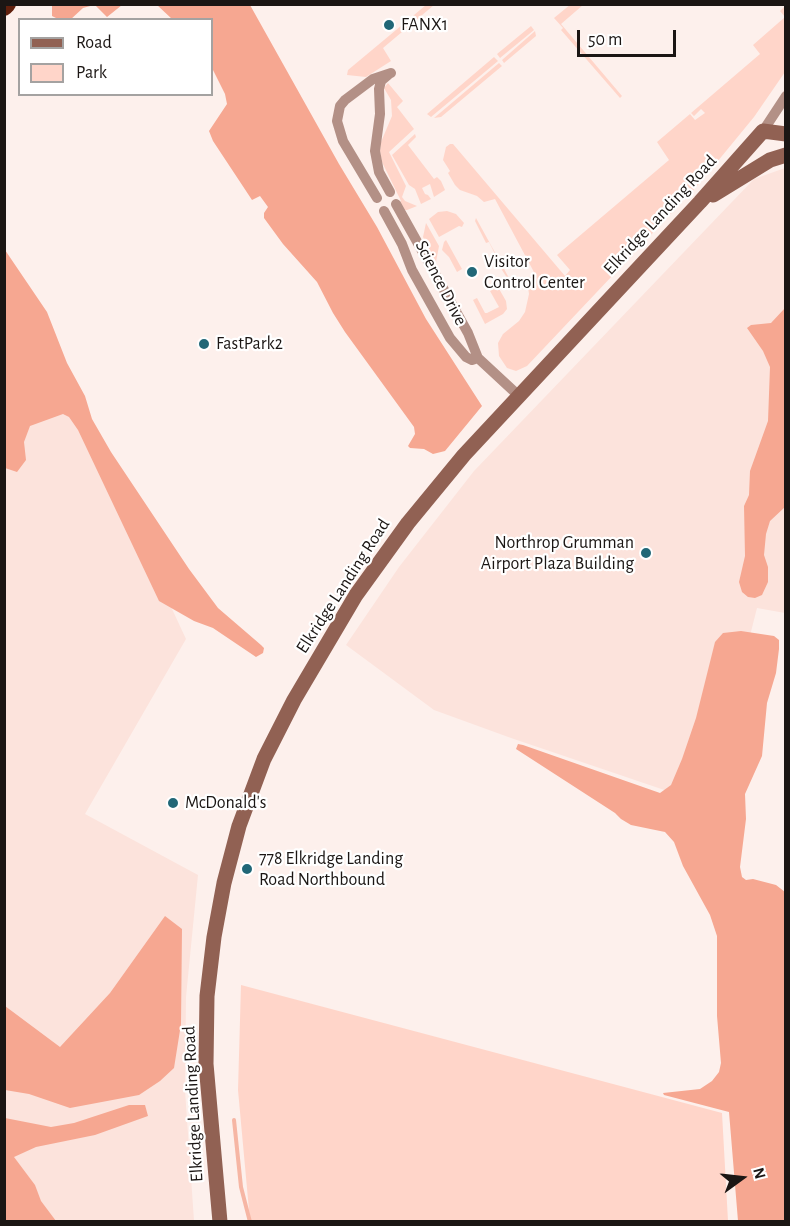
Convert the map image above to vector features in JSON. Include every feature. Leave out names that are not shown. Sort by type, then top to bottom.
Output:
[{"type":"main road","points":[[763,131],[786,134]]},
{"type":"main road","name":"Elkridge Landing Road","points":[[220,1221],[206,1064],[207,996],[214,937],[224,883],[239,826],[264,759],[294,700],[356,595],[408,523],[465,455],[763,131]]},
{"type":"main road","points":[[700,202],[770,160],[786,155]]},
{"type":"street","points":[[377,198],[343,141],[337,120],[340,106],[345,99],[378,76],[391,73],[381,81],[379,89],[380,108],[375,151],[379,172],[390,192]]},
{"type":"street","name":"Elkridge Landing Road","points":[[763,131],[786,96]]},
{"type":"street","name":"Science Drive","points":[[396,204],[468,333],[478,358],[519,396]]},
{"type":"street","name":"Science Drive","points":[[384,211],[402,244],[412,270],[450,338],[466,357],[472,360],[478,358]]},
{"type":"shaded area","points":[[52,4],[94,5],[83,8],[72,18],[52,16]]},
{"type":"shaded area","points":[[95,5],[122,5],[107,17]]},
{"type":"shaded area","points":[[157,5],[250,5],[377,227],[426,319],[482,406],[445,451],[433,454],[424,449],[408,446],[415,434],[414,427],[345,332],[317,282],[283,244],[264,218],[268,207],[260,196],[252,200],[213,141],[209,131],[227,104],[225,94],[213,70],[213,18],[171,18]]},
{"type":"shaded area","points":[[785,168],[785,613],[757,608],[709,797],[685,797],[434,710],[346,645],[399,567],[474,471],[754,179]]},
{"type":"shaded area","points":[[4,248],[186,639],[85,814],[198,875],[186,997],[185,1090],[194,1221],[36,1221],[5,1174]]},
{"type":"shaded area","points":[[5,250],[47,312],[67,363],[85,396],[92,419],[111,452],[189,569],[218,608],[264,648],[263,653],[256,657],[213,628],[194,621],[159,601],[78,430],[69,417],[63,414],[30,426],[24,442],[26,460],[17,472],[5,468]]},
{"type":"shaded area","points":[[785,308],[785,507],[770,521],[764,555],[768,567],[768,582],[762,595],[755,598],[748,597],[742,592],[739,582],[745,556],[744,506],[749,495],[750,471],[768,421],[770,367],[763,351],[747,328],[751,325],[771,323]]},
{"type":"shaded area","points":[[741,631],[774,636],[779,640],[776,673],[767,703],[762,756],[745,794],[746,819],[740,867],[742,877],[746,880],[753,879],[776,885],[785,892],[785,1221],[738,1221],[729,1112],[663,1093],[700,1089],[712,1081],[719,1072],[721,1063],[717,1016],[717,936],[710,915],[683,866],[674,842],[665,832],[631,825],[516,749],[518,744],[523,745],[660,793],[671,785],[682,759],[696,718],[715,642],[723,633]]},
{"type":"shaded area","points":[[165,916],[182,929],[181,1024],[174,1068],[139,1095],[70,1108],[29,1094],[5,1090],[5,1006],[60,1047],[110,993]]},
{"type":"shaded area","points":[[129,1105],[145,1105],[148,1116],[95,1135],[36,1147],[14,1157],[35,1185],[41,1201],[56,1221],[5,1221],[5,1118],[51,1127],[74,1123]]},
{"type":"green space","points":[[571,4],[583,5],[561,24],[622,96],[620,98],[561,30],[563,28],[554,18]]},
{"type":"green space","points":[[426,5],[434,5],[383,48],[391,61],[366,77],[347,75],[348,70]]},
{"type":"green space","points":[[785,6],[785,17],[780,11]]},
{"type":"green space","points":[[785,17],[785,72],[754,117],[699,184],[527,366],[516,371],[507,368],[499,356],[498,343],[503,334],[519,321],[525,312],[529,294],[527,279],[535,274],[495,199],[484,202],[455,185],[443,160],[446,147],[453,144],[565,276],[570,270],[557,255],[669,160],[657,142],[690,114],[695,120],[705,113],[701,109],[694,116],[691,113],[760,54],[753,45]]},
{"type":"green space","points":[[531,26],[534,30],[500,58],[497,54]]},
{"type":"green space","points":[[535,31],[536,36],[504,63],[502,60]]},
{"type":"green space","points":[[494,57],[498,61],[431,117],[427,114]]},
{"type":"green space","points":[[499,63],[502,66],[441,117],[434,118]]},
{"type":"green space","points":[[388,83],[403,101],[397,107],[414,129],[389,152],[406,186],[402,197],[405,201],[417,206],[407,210],[404,210],[400,202],[382,162],[380,151],[381,142],[392,116],[391,100],[384,88]]},
{"type":"green space","points":[[415,134],[416,137],[408,145],[434,179],[437,177],[441,181],[445,190],[434,197],[430,184],[422,188],[431,199],[421,204],[415,189],[409,185],[392,155]]},
{"type":"green space","points":[[447,211],[456,214],[464,223],[462,227],[459,226],[439,237],[429,219],[438,212]]},
{"type":"green space","points":[[476,218],[509,278],[509,281],[495,259],[497,258],[489,242],[486,243],[475,221]]},
{"type":"green space","points":[[426,223],[439,246],[436,262],[423,237]]},
{"type":"green space","points":[[446,240],[462,269],[457,272],[449,257],[442,250]]},
{"type":"green space","points":[[498,287],[506,301],[507,309],[503,314],[485,324],[473,300],[477,298],[485,313],[499,307],[490,291]]},
{"type":"green space","points":[[241,985],[722,1113],[728,1221],[250,1221],[238,1090]]},
{"type":"waterway","points":[[234,1120],[241,1187],[250,1222]]},
{"type":"place","name":"FANX1","points":[[389,25]]},
{"type":"place","name":"Visitor Control Center","points":[[472,272]]},
{"type":"place","name":"FastPark2","points":[[204,344]]},
{"type":"place","name":"Northrop Grumman Airport Plaza Building","points":[[646,553]]},
{"type":"place","name":"McDonald's","points":[[173,803]]},
{"type":"place","name":"778 Elkridge Landing Road Northbound","points":[[247,869]]}]
